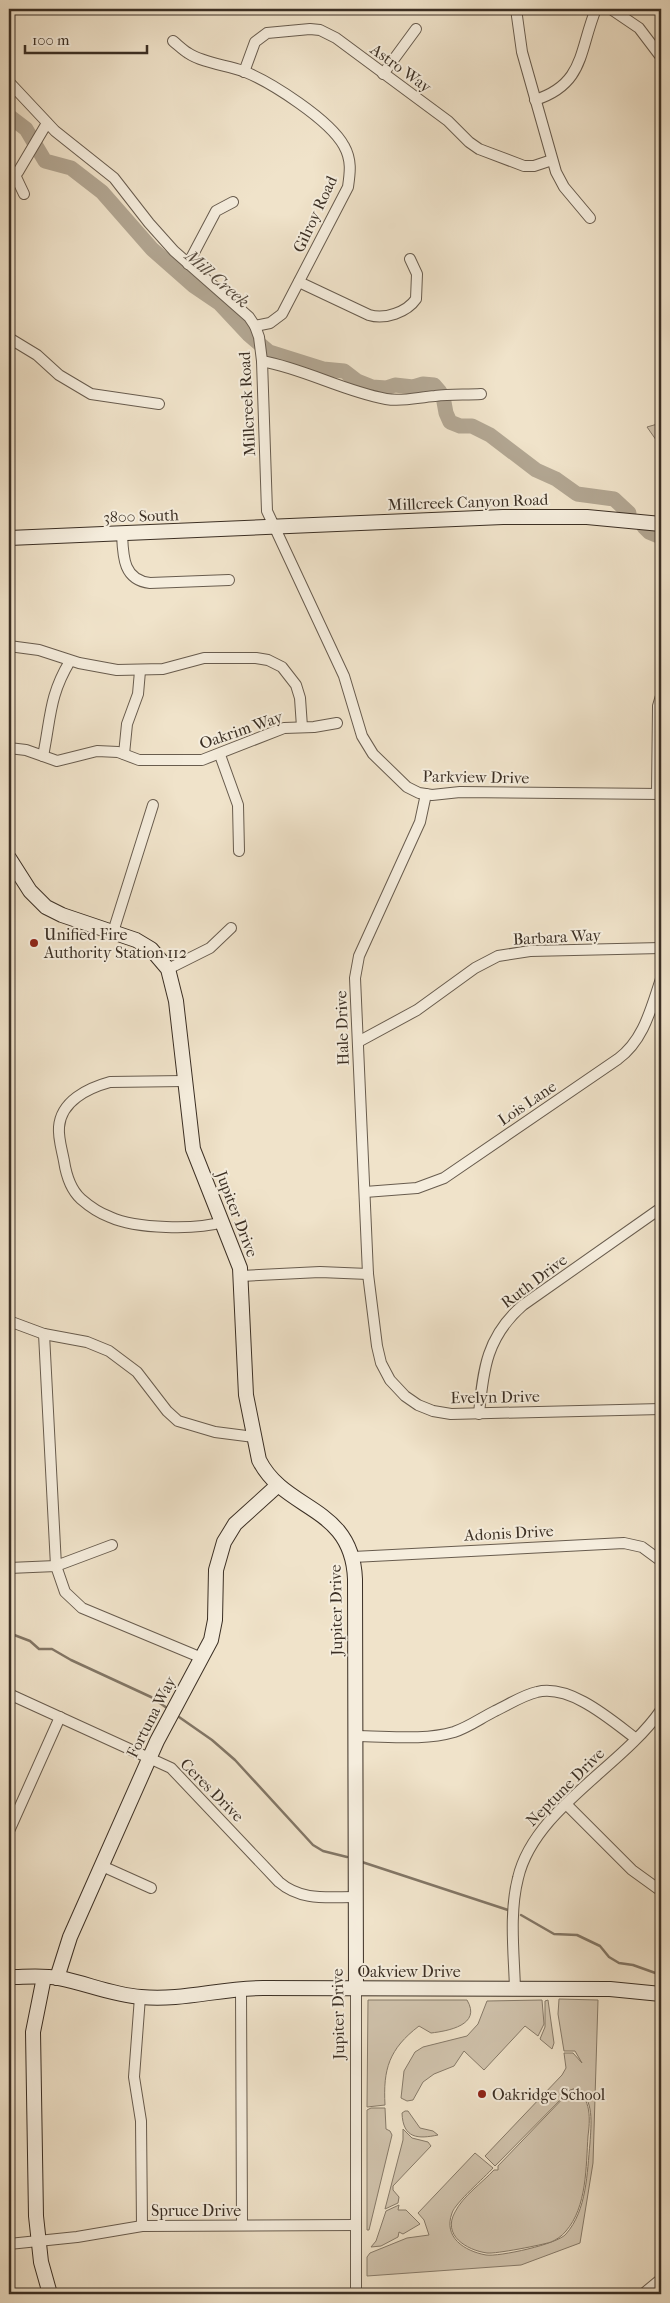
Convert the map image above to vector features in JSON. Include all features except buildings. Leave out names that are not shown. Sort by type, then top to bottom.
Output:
[{"type":"street","points":[[516,9],[522,52],[552,160],[560,180],[590,218]]},
{"type":"street","points":[[535,100],[558,91],[571,78],[577,67],[596,9]]},
{"type":"street","points":[[611,9],[639,28],[661,58]]},
{"type":"street","name":"Astro Way","points":[[244,72],[253,45],[264,34],[310,29],[331,35],[448,121],[480,149],[524,166],[534,166],[552,160]]},
{"type":"street","points":[[383,74],[416,30]]},
{"type":"street","name":"Gilroy Road","points":[[173,41],[189,54],[244,72],[267,83],[326,125],[338,136],[345,147],[349,160],[348,187],[282,314],[270,323],[255,326]]},
{"type":"street","name":"Millcreek Road","points":[[9,82],[47,123],[114,178],[149,223],[188,264],[249,317],[255,326],[262,356],[267,511],[275,526]]},
{"type":"street","points":[[24,194],[12,175],[47,123]]},
{"type":"street","points":[[188,264],[216,211],[232,202]]},
{"type":"street","points":[[299,282],[370,315],[377,317],[390,315],[408,307],[416,299],[417,274],[410,259]]},
{"type":"street","points":[[9,338],[37,355],[58,375],[91,394],[159,404]]},
{"type":"street","points":[[262,356],[334,385],[387,399],[405,400],[434,396],[481,394]]},
{"type":"street","name":"Millcreek Canyon Road","points":[[275,526],[540,516],[619,518],[661,524]]},
{"type":"street","name":"3800 South","points":[[9,538],[275,526]]},
{"type":"street","name":"Parkview Drive","points":[[275,526],[344,676],[365,744],[401,783],[412,790],[426,794],[460,792],[659,794]]},
{"type":"street","points":[[122,534],[126,568],[131,576],[139,581],[150,583],[229,580]]},
{"type":"street","points":[[9,646],[48,652],[70,660],[112,670],[169,668],[200,658],[256,658],[268,660],[282,668],[296,685],[300,698],[302,727]]},
{"type":"street","points":[[43,756],[51,701],[60,678],[70,660]]},
{"type":"street","points":[[124,754],[127,724],[138,694],[140,670]]},
{"type":"street","points":[[659,794],[658,706],[661,696]]},
{"type":"street","name":"Oakrim Way","points":[[9,748],[61,761],[97,751],[124,754],[135,759],[202,760],[220,755],[276,731],[337,723]]},
{"type":"street","points":[[220,755],[238,805],[239,850]]},
{"type":"street","name":"Hale Drive","points":[[368,1274],[355,978],[357,963],[420,822],[426,794]]},
{"type":"street","points":[[113,932],[154,805]]},
{"type":"street","name":"Jupiter Drive","points":[[9,858],[30,891],[46,907],[62,915],[143,944],[151,949],[168,969],[176,1001],[193,1149],[238,1260],[244,1374],[254,1437],[264,1468],[278,1485],[334,1525],[343,1536],[353,1557],[355,1579],[356,2294]]},
{"type":"street","points":[[168,969],[210,948],[230,928]]},
{"type":"street","name":"Barbara Way","points":[[358,1042],[417,1010],[476,968],[498,956],[530,951],[661,948]]},
{"type":"street","name":"Lois Lane","points":[[365,1192],[417,1188],[444,1178],[618,1059],[631,1049],[640,1036],[661,979]]},
{"type":"street","points":[[184,1081],[110,1082],[98,1085],[76,1097],[64,1111],[59,1127],[66,1173],[80,1198],[98,1211],[121,1221],[195,1228],[223,1222]]},
{"type":"street","name":"Ruth Drive","points":[[479,1414],[485,1366],[495,1338],[508,1319],[523,1305],[661,1208]]},
{"type":"street","points":[[240,1276],[320,1272],[368,1274]]},
{"type":"street","name":"Evelyn Drive","points":[[368,1274],[377,1346],[381,1363],[396,1388],[411,1401],[433,1411],[479,1414],[661,1409]]},
{"type":"street","points":[[9,1321],[44,1334],[86,1342],[117,1356],[137,1372],[167,1411],[178,1421],[215,1432],[254,1437]]},
{"type":"street","points":[[44,1334],[56,1566],[65,1592],[82,1608],[202,1658]]},
{"type":"street","name":"Fortuna Way","points":[[50,2294],[43,2272],[38,2242],[33,2032],[51,1977],[150,1757],[202,1658],[213,1633],[216,1570],[224,1542],[243,1516],[278,1485]]},
{"type":"street","name":"Adonis Drive","points":[[353,1557],[624,1543],[642,1546],[661,1561]]},
{"type":"street","points":[[9,1568],[56,1566],[112,1545]]},
{"type":"street","points":[[354,1736],[446,1734],[462,1729],[529,1695],[548,1691],[565,1694],[586,1704],[635,1738]]},
{"type":"street","name":"Ceres Drive","points":[[9,1694],[150,1757],[178,1773],[285,1887],[306,1896],[354,1898]]},
{"type":"street","name":"Neptune Drive","points":[[515,1989],[514,1905],[520,1868],[528,1849],[539,1832],[661,1710]]},
{"type":"street","points":[[9,1831],[60,1717]]},
{"type":"street","points":[[567,1804],[632,1870],[661,1891]]},
{"type":"street","points":[[102,1866],[151,1888]]},
{"type":"street","name":"Oakview Drive","points":[[9,1977],[51,1977],[103,1991],[140,1997],[181,1997],[241,1988],[621,1989],[661,1994]]},
{"type":"street","points":[[241,1988],[242,2225]]},
{"type":"street","points":[[140,1997],[134,2077],[141,2121],[142,2226]]},
{"type":"street","name":"Spruce Drive","points":[[9,2244],[38,2242],[142,2226],[356,2225]]},
{"type":"street","points":[[643,2294],[661,2279]]},
{"type":"shaded area","points":[[661,423],[661,447],[647,427]]},
{"type":"shaded area","points":[[559,1999],[598,2000],[593,2163],[580,2243],[521,2265],[367,2276],[367,2257],[370,2253],[407,2238],[429,2235],[424,2220],[418,2213],[475,2153],[493,2168],[464,2197],[452,2213],[450,2229],[457,2242],[470,2250],[486,2255],[515,2252],[541,2246],[561,2238],[573,2224],[585,2191],[590,2143],[589,2105],[582,2092],[576,2088],[570,2090],[495,2166],[485,2156],[562,2075],[566,2068],[564,2053],[573,2053],[582,2063],[575,2051],[564,2051],[558,2014]]},
{"type":"shaded area","points":[[368,2000],[467,2000],[470,2015],[467,2021],[461,2025],[446,2031],[431,2033],[419,2026],[401,2043],[390,2061],[385,2081],[385,2105],[367,2107]]},
{"type":"shaded area","points":[[542,2000],[544,2024],[538,2036],[525,2026],[484,2070],[464,2051],[454,2066],[434,2074],[423,2082],[413,2100],[407,2101],[401,2098],[404,2071],[415,2052],[423,2047],[467,2036],[478,2024],[487,2001]]},
{"type":"shaded area","points":[[548,2000],[554,2043],[552,2049],[540,2039],[545,2027],[545,2001]]},
{"type":"shaded area","points":[[574,2089],[580,2093],[587,2103],[589,2123],[586,2173],[582,2198],[573,2221],[566,2231],[559,2238],[551,2242],[509,2251],[487,2253],[464,2245],[458,2240],[452,2228],[452,2220],[458,2206],[494,2170],[498,2170],[498,2166]]},
{"type":"shaded area","points":[[371,2108],[385,2108],[386,2129],[392,2135],[369,2230],[367,2230],[367,2110]]},
{"type":"shaded area","points":[[408,2111],[420,2128],[433,2131],[438,2135],[418,2137],[413,2135],[405,2128],[403,2122],[402,2113]]},
{"type":"shaded area","points":[[403,2129],[412,2138],[428,2142],[431,2146],[393,2186],[393,2190],[399,2197],[398,2203],[385,2209],[403,2140]]},
{"type":"shaded area","points":[[399,2205],[398,2210],[406,2210],[420,2224],[403,2234],[399,2232],[398,2237],[381,2246],[371,2247],[376,2241],[386,2211]]},
{"type":"waterway","name":"Mill Creek","points":[[9,116],[26,129],[45,161],[71,168],[102,192],[152,249],[194,286],[219,303],[248,334],[269,352],[323,369],[344,371],[357,381],[372,387],[386,388],[395,385],[413,387],[423,384],[434,385],[440,392]]},
{"type":"waterway","name":"Mill Creek","points":[[444,402],[450,422],[460,426],[472,426],[490,435],[536,470],[556,479],[577,494],[614,499],[629,513]]},
{"type":"waterway","name":"Mill Creek","points":[[644,527],[649,532],[661,537]]},
{"type":"waterway","points":[[9,1633],[30,1641],[39,1649],[52,1649],[71,1660],[151,1697],[167,1708]]},
{"type":"waterway","points":[[179,1717],[212,1740],[235,1760],[313,1845],[323,1851],[347,1857]]},
{"type":"waterway","points":[[362,1862],[508,1910]]},
{"type":"waterway","points":[[521,1915],[554,1934],[577,1935],[600,1946],[609,1957],[619,1963],[633,1965],[661,1975]]},
{"type":"place","name":"Unified Fire Authority Station 112","points":[[34,943]]},
{"type":"place","name":"Oakridge School","points":[[482,2094]]}]
